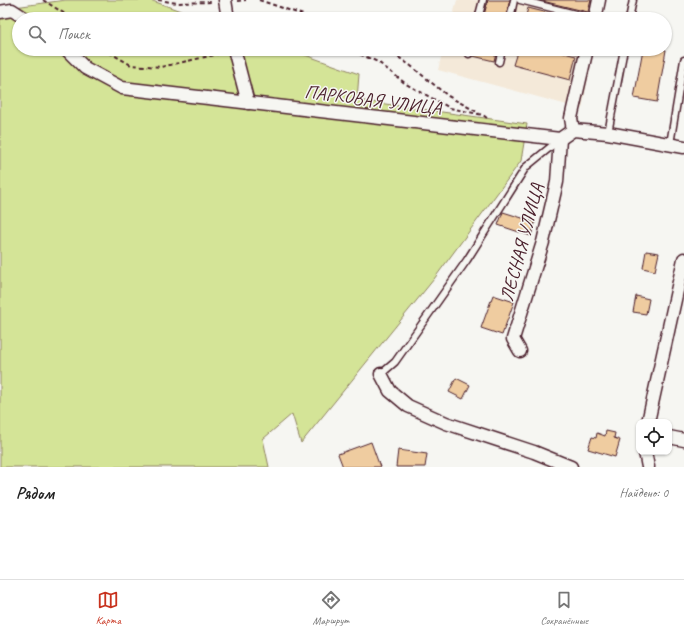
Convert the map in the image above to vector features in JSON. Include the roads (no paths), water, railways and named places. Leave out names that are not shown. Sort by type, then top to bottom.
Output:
[{"type":"street","points":[[596,12],[599,0]]},
{"type":"street","points":[[225,1],[227,12]]},
{"type":"street","points":[[0,12],[12,10],[15,12]]},
{"type":"street","name":"ПАРКОВАЯ УЛИЦА","points":[[73,56],[85,68],[122,88],[560,139]]},
{"type":"street","points":[[236,56],[248,103]]},
{"type":"street","points":[[573,130],[571,118],[586,56]]},
{"type":"street","points":[[560,139],[573,130],[608,133],[684,146]]},
{"type":"street","name":"ЛЕСНАЯ УЛИЦА","points":[[520,351],[513,340],[542,242],[557,182],[560,139]]},
{"type":"street","points":[[649,419],[684,259]]},
{"type":"street","points":[[381,374],[390,391],[408,406],[446,423],[534,452],[571,467]]},
{"type":"street","points":[[672,438],[684,440]]},
{"type":"street","points":[[646,455],[648,467]]},
{"type":"lane","points":[[480,12],[483,0]]},
{"type":"lane","points":[[511,12],[514,0]]},
{"type":"lane","points":[[520,0],[567,12]]},
{"type":"lane","points":[[630,12],[633,0]]},
{"type":"lane","points":[[499,62],[500,56]]},
{"type":"lane","points":[[608,133],[623,56]]},
{"type":"lane","points":[[670,144],[684,60]]},
{"type":"lane","points":[[381,374],[395,362],[467,260],[526,167],[560,139]]}]
